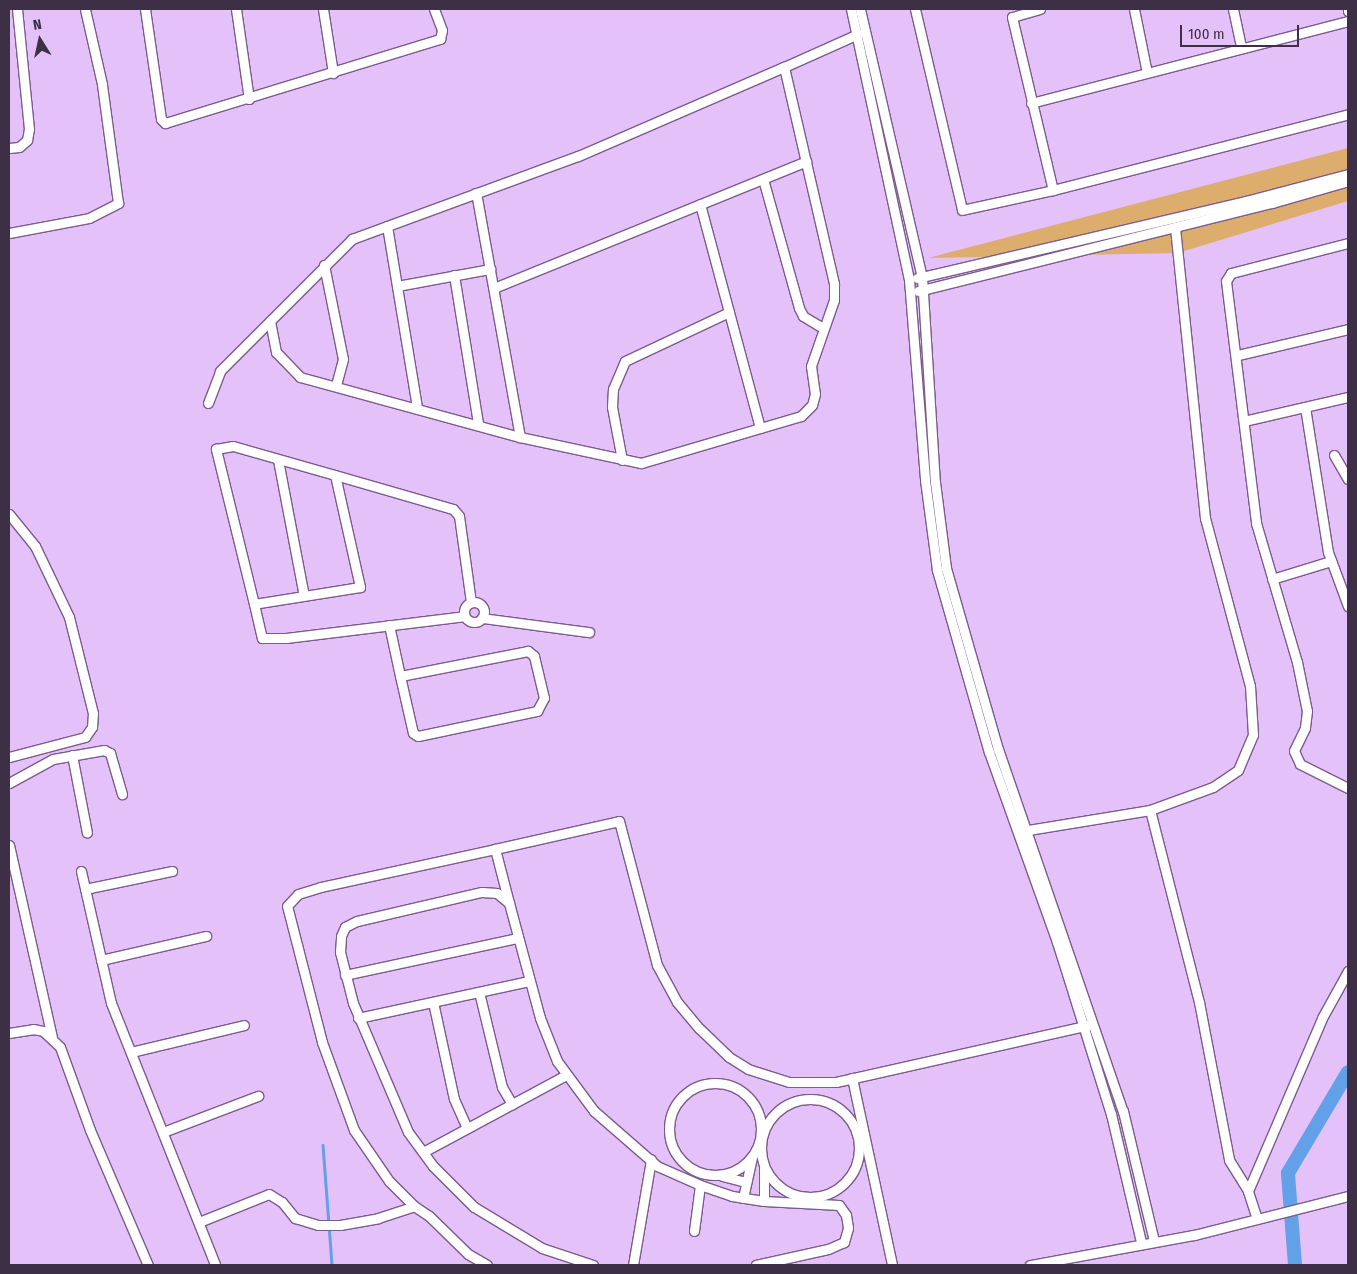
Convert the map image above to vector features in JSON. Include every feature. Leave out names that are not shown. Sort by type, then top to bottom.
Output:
[{"type":"street","points":[[9,148],[19,147],[27,140],[30,129],[18,9]]},
{"type":"street","points":[[9,233],[89,218],[118,203],[102,84],[84,9]]},
{"type":"street","points":[[144,9],[161,119],[165,123],[249,99],[440,39],[442,30],[434,9]]},
{"type":"street","points":[[236,9],[249,99]]},
{"type":"street","points":[[323,9],[333,73]]},
{"type":"street","points":[[851,9],[855,35],[909,280],[925,480],[937,570],[989,752],[1084,1026],[1111,1114],[1141,1242]]},
{"type":"street","points":[[860,9],[922,277],[935,482],[946,568],[998,749],[1123,1111],[1154,1240]]},
{"type":"street","points":[[915,9],[962,210],[1053,190],[1348,114]]},
{"type":"street","points":[[1040,9],[1012,17],[1053,190]]},
{"type":"street","points":[[1134,9],[1147,73]]},
{"type":"street","points":[[1232,9],[1241,48]]},
{"type":"street","points":[[1031,103],[1348,21]]},
{"type":"street","points":[[208,403],[220,371],[352,239],[578,156],[784,68],[855,35],[866,32]]},
{"type":"street","points":[[270,321],[276,352],[287,366],[300,377],[520,437],[622,460],[640,463],[802,416],[812,405],[815,394],[811,366],[834,300],[834,284],[784,68]]},
{"type":"street","points":[[494,288],[806,160]]},
{"type":"street","points":[[909,280],[1246,201],[1348,174]]},
{"type":"street","points":[[763,179],[799,308],[803,316],[823,328]]},
{"type":"street","points":[[910,293],[1175,228],[1348,180]]},
{"type":"street","points":[[476,193],[520,437]]},
{"type":"street","points":[[700,204],[760,428]]},
{"type":"street","points":[[387,226],[417,408]]},
{"type":"street","points":[[1016,832],[1150,810],[1226,779],[1238,770],[1253,735],[1250,686],[1205,518],[1175,228]]},
{"type":"street","points":[[1348,243],[1227,276],[1238,355],[1256,522],[1298,662],[1307,711],[1305,728],[1294,751],[1300,764],[1348,788]]},
{"type":"street","points":[[324,265],[343,359],[336,386]]},
{"type":"street","points":[[397,286],[490,268]]},
{"type":"street","points":[[454,275],[478,424]]},
{"type":"street","points":[[622,460],[612,407],[613,389],[625,361],[730,312]]},
{"type":"street","points":[[1238,355],[1348,329]]},
{"type":"street","points":[[1244,421],[1348,397]]},
{"type":"street","points":[[1305,408],[1331,562],[1345,587],[1348,606]]},
{"type":"street","points":[[471,602],[459,516],[453,509],[233,446],[216,449],[262,638],[286,638],[464,616],[473,622],[482,618],[588,632]]},
{"type":"street","points":[[1334,455],[1348,479]]},
{"type":"street","points":[[278,460],[304,596]]},
{"type":"street","points":[[254,604],[360,587],[335,475]]},
{"type":"street","points":[[9,514],[35,546],[69,617],[93,713],[92,727],[84,736],[9,757]]},
{"type":"street","points":[[1272,579],[1331,562]]},
{"type":"street","points":[[464,616],[465,606],[471,602],[481,604],[482,618]]},
{"type":"street","points":[[389,625],[400,676],[413,733],[418,736],[537,711],[544,698],[534,656],[528,651],[400,676]]},
{"type":"street","points":[[9,783],[53,759],[104,750],[110,753],[122,794]]},
{"type":"street","points":[[72,755],[87,833]]},
{"type":"street","points":[[1150,810],[1199,1002],[1229,1160],[1248,1191],[1257,1219]]},
{"type":"street","points":[[487,1265],[468,1254],[389,1181],[354,1130],[322,1042],[287,906],[298,894],[322,887],[619,821],[657,965],[677,1002],[700,1029],[729,1056],[761,1074],[789,1082],[815,1084],[852,1078],[1094,1024]]},
{"type":"street","points":[[9,845],[52,1036],[68,1063],[90,1130],[148,1265]]},
{"type":"street","points":[[495,849],[540,1018],[566,1075],[594,1110],[651,1160],[700,1185],[743,1198],[764,1202],[840,1205],[846,1215],[848,1228],[844,1242],[828,1249],[756,1265]]},
{"type":"street","points":[[81,871],[112,1003],[215,1265]]},
{"type":"street","points":[[85,889],[172,871]]},
{"type":"street","points":[[509,903],[497,893],[482,892],[357,921],[345,926],[340,936],[345,974],[358,1018],[404,1124],[423,1152],[474,1207],[542,1248],[593,1265]]},
{"type":"street","points":[[101,960],[206,936]]},
{"type":"street","points":[[345,974],[518,938]]},
{"type":"street","points":[[1248,1191],[1322,1018],[1348,971]]},
{"type":"street","points":[[358,1018],[529,981]]},
{"type":"street","points":[[479,992],[502,1087],[512,1104]]},
{"type":"street","points":[[433,1002],[454,1099],[467,1128]]},
{"type":"street","points":[[131,1052],[244,1025]]},
{"type":"street","points":[[9,1033],[33,1029],[52,1036]]},
{"type":"street","points":[[423,1152],[566,1075]]},
{"type":"street","points":[[852,1078],[892,1265]]},
{"type":"street","points":[[743,1198],[752,1157],[761,1129],[758,1114],[751,1101],[726,1085],[696,1087],[683,1096],[674,1108],[669,1138],[684,1164],[704,1174],[719,1175],[746,1182]]},
{"type":"street","points":[[163,1132],[258,1096]]},
{"type":"street","points":[[764,1202],[764,1164],[761,1148],[764,1132],[771,1118],[783,1107],[798,1100],[814,1099],[837,1106],[849,1117],[857,1131],[860,1147],[857,1163],[849,1177],[837,1188],[823,1195],[806,1196],[765,1187]]},
{"type":"street","points":[[719,1175],[740,1168],[752,1157]]},
{"type":"street","points":[[633,1265],[651,1160]]},
{"type":"street","points":[[764,1164],[772,1178],[791,1192]]},
{"type":"street","points":[[694,1231],[700,1185]]},
{"type":"street","points":[[198,1222],[269,1194],[282,1202],[294,1218],[328,1225],[378,1218],[414,1206]]},
{"type":"street","points":[[1030,1265],[1278,1215],[1348,1196]]},
{"type":"shaded area","points":[[1348,148],[1348,201],[1178,253],[928,258]]},
{"type":"waterway","points":[[1295,1265],[1288,1173],[1348,1072]]},
{"type":"waterway","points":[[323,1145],[332,1265]]}]
